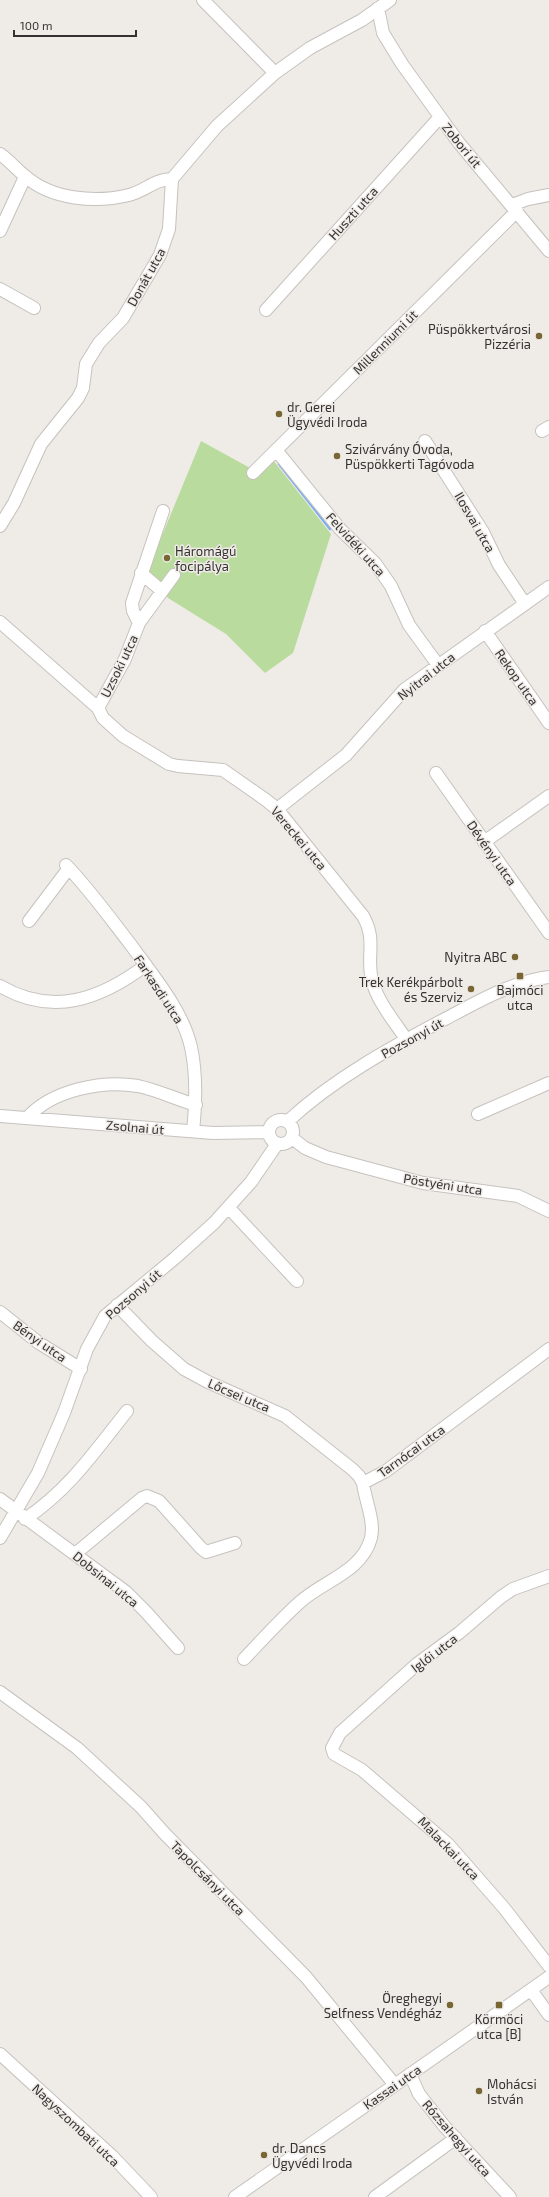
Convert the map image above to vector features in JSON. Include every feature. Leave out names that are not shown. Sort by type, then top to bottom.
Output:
[{"type":"street","points":[[203,0],[275,73]]},
{"type":"street","points":[[0,154],[13,163],[25,177],[61,195],[94,199],[120,197],[134,194],[155,182],[172,179],[217,126],[275,73],[310,48],[362,20],[390,0]]},
{"type":"street","name":"Zobori út","points":[[378,8],[382,33]]},
{"type":"street","name":"Zobori út","points":[[362,20],[382,33],[440,117],[549,251]]},
{"type":"street","name":"Huszti utca","points":[[266,310],[440,117]]},
{"type":"street","points":[[0,231],[25,177]]},
{"type":"street","name":"Donát utca","points":[[0,526],[14,503],[40,444],[78,398],[83,388],[86,364],[99,344],[123,318],[160,255],[169,229],[172,179]]},
{"type":"street","points":[[515,208],[519,201],[549,195]]},
{"type":"street","name":"Millenniumi út","points":[[253,473],[515,208]]},
{"type":"street","points":[[0,289],[34,308]]},
{"type":"street","name":"Ilosvai utca","points":[[425,441],[483,532],[499,566],[525,604]]},
{"type":"street","name":"Felvidéki utca","points":[[276,450],[340,529],[375,563],[391,586],[409,625],[438,665]]},
{"type":"street","name":"Uzsoki utca","points":[[139,623],[133,611],[132,603],[163,511]]},
{"type":"street","points":[[141,573],[162,591]]},
{"type":"street","name":"Uzsoki utca","points":[[98,708],[125,659],[139,623],[174,575]]},
{"type":"street","name":"Nyitrai utca","points":[[277,809],[346,755],[404,690],[549,587]]},
{"type":"street","name":"Vereckei utca","points":[[0,622],[98,708],[108,723],[130,741],[174,765],[223,770],[277,809],[363,916],[371,937],[372,980],[386,1008],[406,1039]]},
{"type":"street","name":"Rekop utca","points":[[485,631],[549,723]]},
{"type":"street","name":"Dévényi utca","points":[[436,773],[549,933]]},
{"type":"street","points":[[484,842],[549,796]]},
{"type":"street","name":"Farkasdi utca","points":[[29,921],[67,866],[94,897],[146,965],[174,1007],[187,1034],[194,1062],[196,1105],[193,1131]]},
{"type":"street","points":[[0,986],[34,999],[60,1002],[74,1001],[94,996],[115,986],[146,965]]},
{"type":"street","name":"Pozsonyi út","points":[[287,1122],[340,1079],[406,1039],[500,991],[522,983],[549,977]]},
{"type":"street","points":[[478,1114],[549,1083]]},
{"type":"street","points":[[27,1118],[43,1103],[58,1096],[108,1085],[138,1086],[196,1105]]},
{"type":"street","name":"Zsolnai út","points":[[0,1116],[227,1134],[269,1132]]},
{"type":"street","points":[[277,1121],[287,1122],[292,1127],[292,1138],[286,1144],[277,1144],[271,1139],[269,1132],[272,1125],[277,1121]]},
{"type":"street","name":"Pöstyéni utca","points":[[292,1138],[305,1148],[326,1157],[423,1183],[518,1196],[549,1211]]},
{"type":"street","name":"Pozsonyi út","points":[[0,1538],[21,1516],[93,1337],[105,1316],[175,1258],[228,1208],[268,1160],[277,1144]]},
{"type":"street","points":[[228,1208],[297,1281]]},
{"type":"street","name":"Lőcsei utca","points":[[117,1305],[152,1341],[184,1369],[208,1382],[285,1416],[352,1469],[363,1483]]},
{"type":"street","name":"Bényi utca","points":[[0,1312],[39,1343],[81,1369]]},
{"type":"street","name":"Tarnócai utca","points":[[244,1660],[300,1601],[343,1574],[362,1554],[370,1540],[372,1527],[363,1483],[386,1471],[549,1349]]},
{"type":"street","points":[[21,1516],[52,1498],[75,1476],[127,1411]]},
{"type":"street","points":[[75,1554],[142,1498],[147,1496],[159,1501],[206,1552],[235,1543]]},
{"type":"street","name":"Dobsinai utca","points":[[0,1499],[137,1602],[178,1648]]},
{"type":"street","name":"Iglói utca","points":[[332,1748],[340,1733],[398,1680],[417,1664],[459,1634],[501,1597],[513,1589],[549,1576]]},
{"type":"street","name":"Tapolcsányi utca","points":[[0,1692],[77,1748],[136,1802],[170,1840],[306,1977],[395,2085]]},
{"type":"street","name":"Malackai utca","points":[[332,1748],[334,1754],[362,1770],[419,1816],[448,1844],[504,1908],[549,1966]]},
{"type":"street","name":"Kassai utca","points":[[235,2197],[549,1977]]},
{"type":"street","points":[[531,1990],[549,2015]]},
{"type":"street","name":"Nagyszombati utca","points":[[0,2054],[113,2157],[151,2197]]},
{"type":"street","name":"Rózsahegyi utca","points":[[410,2074],[419,2094],[456,2138],[510,2197]]},
{"type":"street","points":[[375,2197],[456,2138]]},
{"type":"green space","points":[[201,441],[259,473],[273,460],[331,534],[293,653],[265,673],[226,634],[168,598],[147,572]]},
{"type":"waterway","points":[[279,464],[330,529]]},
{"type":"place","name":"Püspökkertvárosi Pizzéria","points":[[539,336]]},
{"type":"place","name":"dr. Gerei Ügyvédi Iroda","points":[[279,414]]},
{"type":"place","name":"Szivárvány Óvoda, Püspökkerti Tagóvoda","points":[[337,456]]},
{"type":"place","name":"Háromágú focipálya","points":[[167,558]]},
{"type":"place","name":"Nyitra ABC","points":[[515,957]]},
{"type":"place","name":"Bajmóci utca","points":[[520,976]]},
{"type":"place","name":"Trek Kerékpárbolt és Szerviz","points":[[471,989]]},
{"type":"place","name":"Öreghegyi Selfness Vendégház","points":[[450,2005]]},
{"type":"place","name":"Körmöci utca [B]","points":[[499,2005]]},
{"type":"place","name":"Mohácsi István","points":[[479,2091]]},
{"type":"place","name":"dr. Dancs Ügyvédi Iroda","points":[[264,2155]]}]
